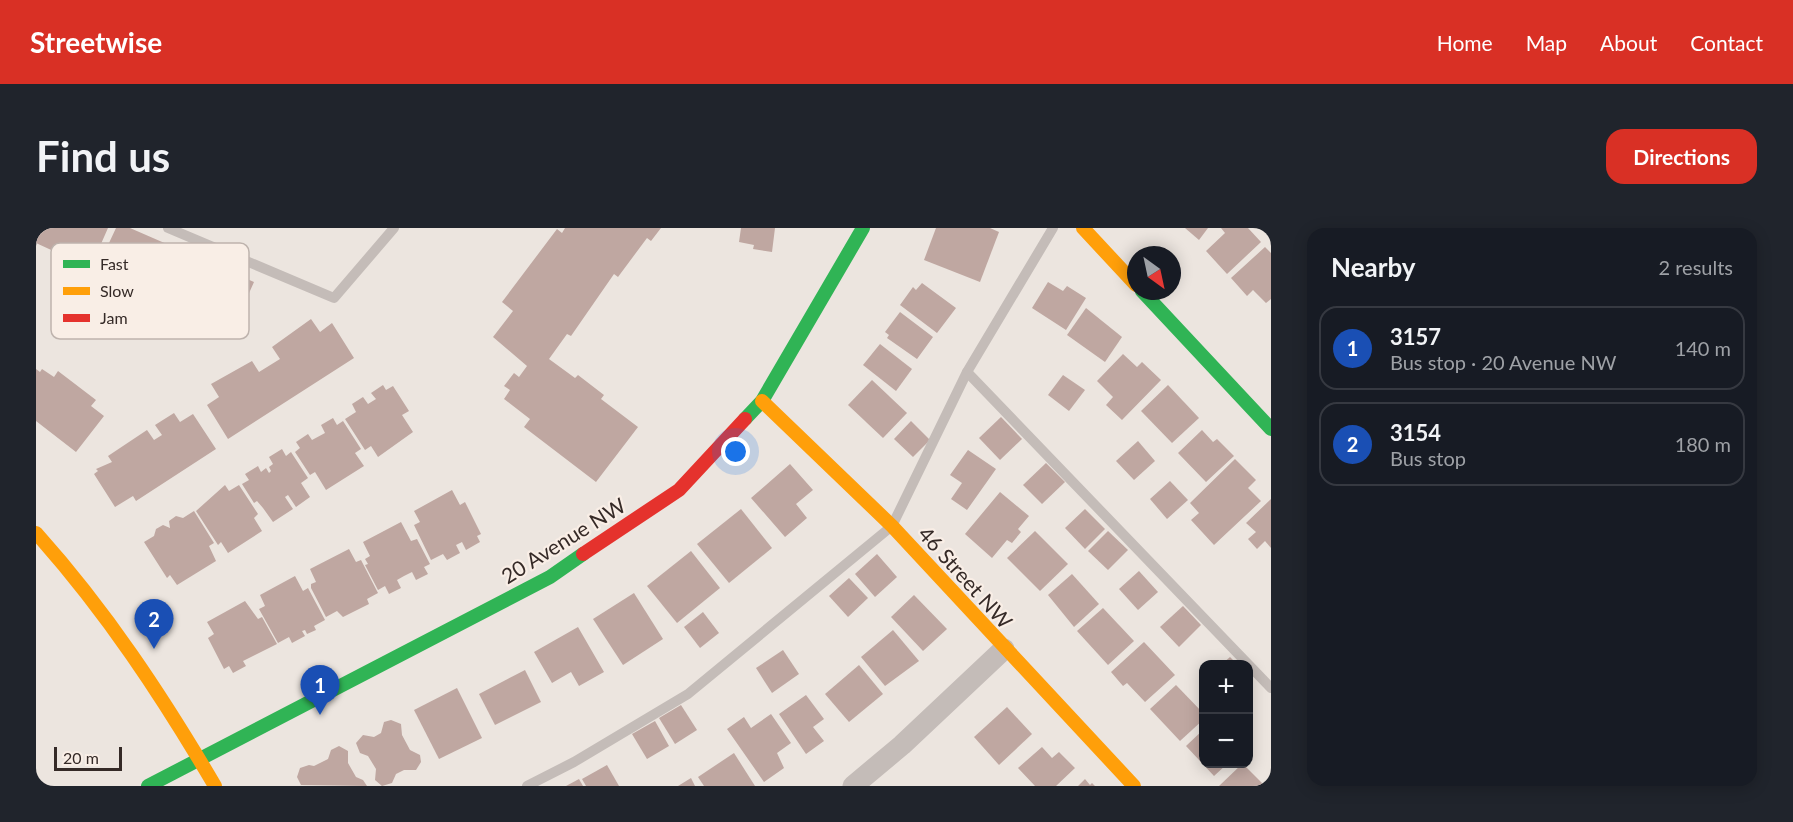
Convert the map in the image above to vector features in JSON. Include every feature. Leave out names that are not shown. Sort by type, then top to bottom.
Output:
[{"type":"street","name":"20 Avenue NW","points":[[148,786],[550,577],[679,490],[762,401],[863,228]]},
{"type":"street","points":[[1083,228],[1127,275]]},
{"type":"street","points":[[1150,300],[1271,429]]},
{"type":"street","name":"46 Street NW","points":[[762,401],[892,526],[1004,649],[1134,786]]},
{"type":"street","points":[[36,533],[78,578],[129,645],[215,786]]},
{"type":"street","points":[[852,786],[903,745],[1004,649]]},
{"type":"lane","points":[[168,228],[204,243]]},
{"type":"lane","points":[[249,262],[334,298],[394,228]]},
{"type":"lane","points":[[527,786],[574,762],[688,694],[892,526],[968,372],[1053,228]]},
{"type":"lane","points":[[968,372],[1271,688]]},
{"type":"building","points":[[36,228],[108,228],[101,243],[51,243],[51,250],[36,243]]},
{"type":"building","points":[[116,228],[130,228],[164,243],[109,243]]},
{"type":"building","points":[[565,228],[661,228],[651,241],[647,238],[618,277],[614,274],[571,336],[567,334],[549,359],[575,378],[578,375],[604,395],[601,399],[638,427],[596,482],[524,427],[530,419],[504,399],[510,390],[504,386],[514,373],[519,377],[527,366],[493,337],[513,311],[502,302],[557,229],[562,233]]},
{"type":"building","points":[[741,228],[775,228],[772,252],[753,249],[754,245],[739,242]]},
{"type":"building","points":[[936,228],[990,228],[999,232],[980,282],[924,260]]},
{"type":"building","points":[[1185,228],[1208,228],[1199,240]]},
{"type":"building","points":[[1221,228],[1248,228],[1261,242],[1227,274],[1206,251],[1225,233]]},
{"type":"building","points":[[1265,247],[1271,253],[1271,299],[1266,303],[1253,290],[1247,296],[1231,278]]},
{"type":"building","points":[[249,280],[254,282],[249,293]]},
{"type":"building","points":[[1048,282],[1063,291],[1067,286],[1086,298],[1066,330],[1032,308]]},
{"type":"building","points":[[922,283],[956,308],[937,333],[900,305],[913,287],[916,290]]},
{"type":"building","points":[[1086,308],[1122,337],[1105,362],[1067,335]]},
{"type":"building","points":[[900,312],[933,337],[917,359],[887,338],[889,335],[885,332]]},
{"type":"building","points":[[311,319],[320,332],[332,323],[354,358],[228,439],[207,405],[219,397],[211,384],[252,361],[259,372],[280,359],[272,347]]},
{"type":"building","points":[[880,344],[912,369],[896,391],[863,365]]},
{"type":"building","points":[[1123,354],[1137,367],[1142,362],[1161,380],[1122,420],[1106,405],[1113,397],[1097,381]]},
{"type":"building","points":[[36,369],[40,372],[42,369],[54,377],[58,371],[96,400],[91,406],[104,416],[76,452],[36,421]]},
{"type":"building","points":[[1063,375],[1085,390],[1069,411],[1048,395]]},
{"type":"building","points":[[872,380],[907,413],[883,438],[848,405]]},
{"type":"building","points":[[383,385],[386,390],[393,386],[409,411],[402,415],[413,432],[378,457],[371,446],[365,450],[345,419],[356,412],[352,404],[363,397],[368,404],[376,399],[371,393]]},
{"type":"building","points":[[1168,385],[1199,418],[1172,443],[1141,411]]},
{"type":"building","points":[[174,413],[180,422],[193,414],[216,449],[136,501],[133,496],[115,507],[94,474],[98,471],[96,469],[112,462],[108,456],[147,430],[154,440],[162,435],[155,425]]},
{"type":"building","points":[[1001,417],[1022,439],[1000,460],[979,438]]},
{"type":"building","points":[[333,418],[337,425],[343,421],[361,449],[355,453],[364,466],[326,490],[315,472],[310,475],[295,452],[300,448],[296,442],[308,434],[312,440],[325,433],[321,425]]},
{"type":"building","points":[[911,421],[930,440],[913,457],[894,439]]},
{"type":"building","points":[[1202,430],[1213,442],[1217,439],[1234,456],[1206,482],[1178,453]]},
{"type":"building","points":[[1138,441],[1155,461],[1134,480],[1116,461]]},
{"type":"building","points":[[282,449],[286,456],[291,452],[308,478],[301,483],[310,497],[296,507],[288,495],[285,497],[293,509],[273,522],[257,501],[254,503],[242,484],[249,480],[245,474],[258,466],[261,472],[266,468],[269,473],[271,471],[269,467],[273,464],[269,457]]},
{"type":"building","points":[[968,450],[996,469],[967,510],[951,499],[962,483],[950,475]]},
{"type":"building","points":[[1235,459],[1256,480],[1248,488],[1261,501],[1214,545],[1191,520],[1199,513],[1190,503]]},
{"type":"building","points":[[1046,463],[1065,482],[1042,504],[1023,485]]},
{"type":"building","points":[[790,464],[813,490],[796,504],[807,518],[785,537],[751,498]]},
{"type":"building","points":[[1170,481],[1188,500],[1167,519],[1150,499]]},
{"type":"building","points":[[225,485],[229,491],[239,485],[258,514],[254,518],[262,531],[228,553],[221,542],[218,545],[196,511]]},
{"type":"building","points":[[452,490],[460,505],[465,502],[481,534],[477,536],[480,542],[466,550],[462,542],[456,545],[460,553],[447,560],[443,554],[431,560],[414,525],[420,522],[414,511]]},
{"type":"building","points":[[1000,492],[1029,516],[1018,529],[1021,532],[1012,543],[1007,540],[992,558],[965,534]]},
{"type":"building","points":[[1271,499],[1271,548],[1265,541],[1257,549],[1248,539],[1256,532],[1246,523]]},
{"type":"building","points":[[741,509],[772,548],[729,583],[697,544]]},
{"type":"building","points":[[1085,509],[1105,529],[1085,549],[1065,528]]},
{"type":"building","points":[[194,511],[214,543],[209,546],[216,561],[177,585],[170,575],[167,578],[144,542],[154,536],[156,529],[163,525],[170,528],[169,521],[176,516],[183,518]]},
{"type":"building","points":[[401,522],[411,541],[417,539],[430,564],[424,567],[428,574],[416,580],[412,572],[404,576],[397,580],[401,588],[389,594],[385,586],[378,590],[365,565],[368,564],[365,559],[370,556],[363,542]]},
{"type":"building","points":[[1035,531],[1068,564],[1040,591],[1007,558]]},
{"type":"building","points":[[1108,531],[1128,550],[1108,570],[1088,551]]},
{"type":"building","points":[[349,549],[356,562],[361,560],[378,593],[367,599],[369,604],[343,617],[337,611],[326,617],[311,588],[311,584],[316,582],[310,569]]},
{"type":"building","points":[[691,551],[720,588],[677,623],[647,586]]},
{"type":"building","points":[[877,554],[897,577],[875,597],[855,574]]},
{"type":"building","points":[[1139,571],[1158,592],[1138,610],[1119,589]]},
{"type":"building","points":[[1072,574],[1099,604],[1074,627],[1048,595]]},
{"type":"building","points":[[295,576],[303,591],[308,588],[325,620],[314,626],[316,630],[307,634],[305,630],[302,631],[305,636],[292,643],[289,637],[278,643],[259,609],[265,606],[260,595]]},
{"type":"building","points":[[849,578],[868,598],[848,617],[829,596]]},
{"type":"building","points":[[634,593],[663,639],[623,665],[593,619]]},
{"type":"building","points":[[914,595],[947,629],[923,651],[891,617]]},
{"type":"building","points":[[245,601],[258,619],[262,617],[277,644],[243,661],[246,666],[233,673],[229,666],[224,669],[208,638],[214,634],[207,622]]},
{"type":"building","points":[[1183,606],[1201,625],[1179,647],[1160,627]]},
{"type":"building","points":[[1103,608],[1134,641],[1108,665],[1077,631]]},
{"type":"building","points":[[703,612],[719,633],[700,648],[684,627]]},
{"type":"building","points":[[578,627],[604,672],[579,686],[571,672],[552,683],[534,652]]},
{"type":"building","points":[[893,630],[919,661],[885,686],[861,657]]},
{"type":"building","points":[[1144,642],[1175,675],[1145,702],[1127,683],[1123,686],[1111,672]]},
{"type":"building","points":[[783,650],[799,674],[772,693],[756,668]]},
{"type":"building","points":[[859,665],[883,694],[849,722],[825,694]]},
{"type":"building","points":[[525,670],[541,702],[495,725],[479,694]]},
{"type":"building","points":[[1176,685],[1199,709],[1199,724],[1180,741],[1150,709]]},
{"type":"building","points":[[457,688],[482,738],[439,759],[414,710]]},
{"type":"building","points":[[806,695],[824,719],[813,727],[824,741],[806,754],[779,714]]},
{"type":"building","points":[[681,705],[697,730],[675,744],[659,718]]},
{"type":"building","points":[[1007,707],[1032,734],[999,765],[974,737]]},
{"type":"building","points":[[771,714],[791,743],[777,753],[784,768],[764,782],[727,729],[744,717],[751,728]]},
{"type":"building","points":[[391,720],[401,724],[402,735],[410,750],[420,755],[421,762],[416,770],[404,770],[396,774],[392,783],[382,786],[375,780],[376,769],[368,756],[360,753],[356,743],[363,735],[374,737],[381,733],[384,722]]},
{"type":"building","points":[[655,721],[669,746],[647,759],[632,734]]},
{"type":"building","points":[[1199,734],[1199,760],[1186,746]]},
{"type":"building","points":[[339,746],[348,751],[348,763],[356,777],[363,780],[367,786],[301,785],[297,777],[300,768],[314,766],[328,759],[331,750]]},
{"type":"building","points":[[1042,747],[1052,758],[1059,752],[1075,768],[1056,786],[1035,786],[1018,768]]},
{"type":"building","points":[[734,753],[755,786],[704,786],[698,777]]},
{"type":"building","points":[[607,765],[619,786],[586,786],[582,779]]},
{"type":"building","points":[[1207,768],[1223,768],[1214,776]]},
{"type":"building","points":[[1238,768],[1247,768],[1265,786],[1219,786]]},
{"type":"building","points":[[691,778],[695,786],[678,786]]},
{"type":"building","points":[[579,779],[583,786],[566,786]]},
{"type":"building","points":[[1085,779],[1090,785],[1092,783],[1095,786],[1078,786]]},
{"type":"traffic: fast","points":[[745,419],[762,401],[863,228]]},
{"type":"traffic: fast","points":[[1150,300],[1271,429]]},
{"type":"traffic: fast","points":[[148,786],[550,577],[583,554]]},
{"type":"traffic: slow","points":[[1083,228],[1127,275]]},
{"type":"traffic: slow","points":[[762,401],[892,526],[1134,786]]},
{"type":"traffic: slow","points":[[36,533],[86,593],[132,655],[175,719],[215,786]]},
{"type":"traffic: jam","points":[[583,554],[679,490],[745,419]]},
{"type":"place","name":"3154","points":[[154,649]]},
{"type":"place","name":"3157","points":[[320,715]]}]
